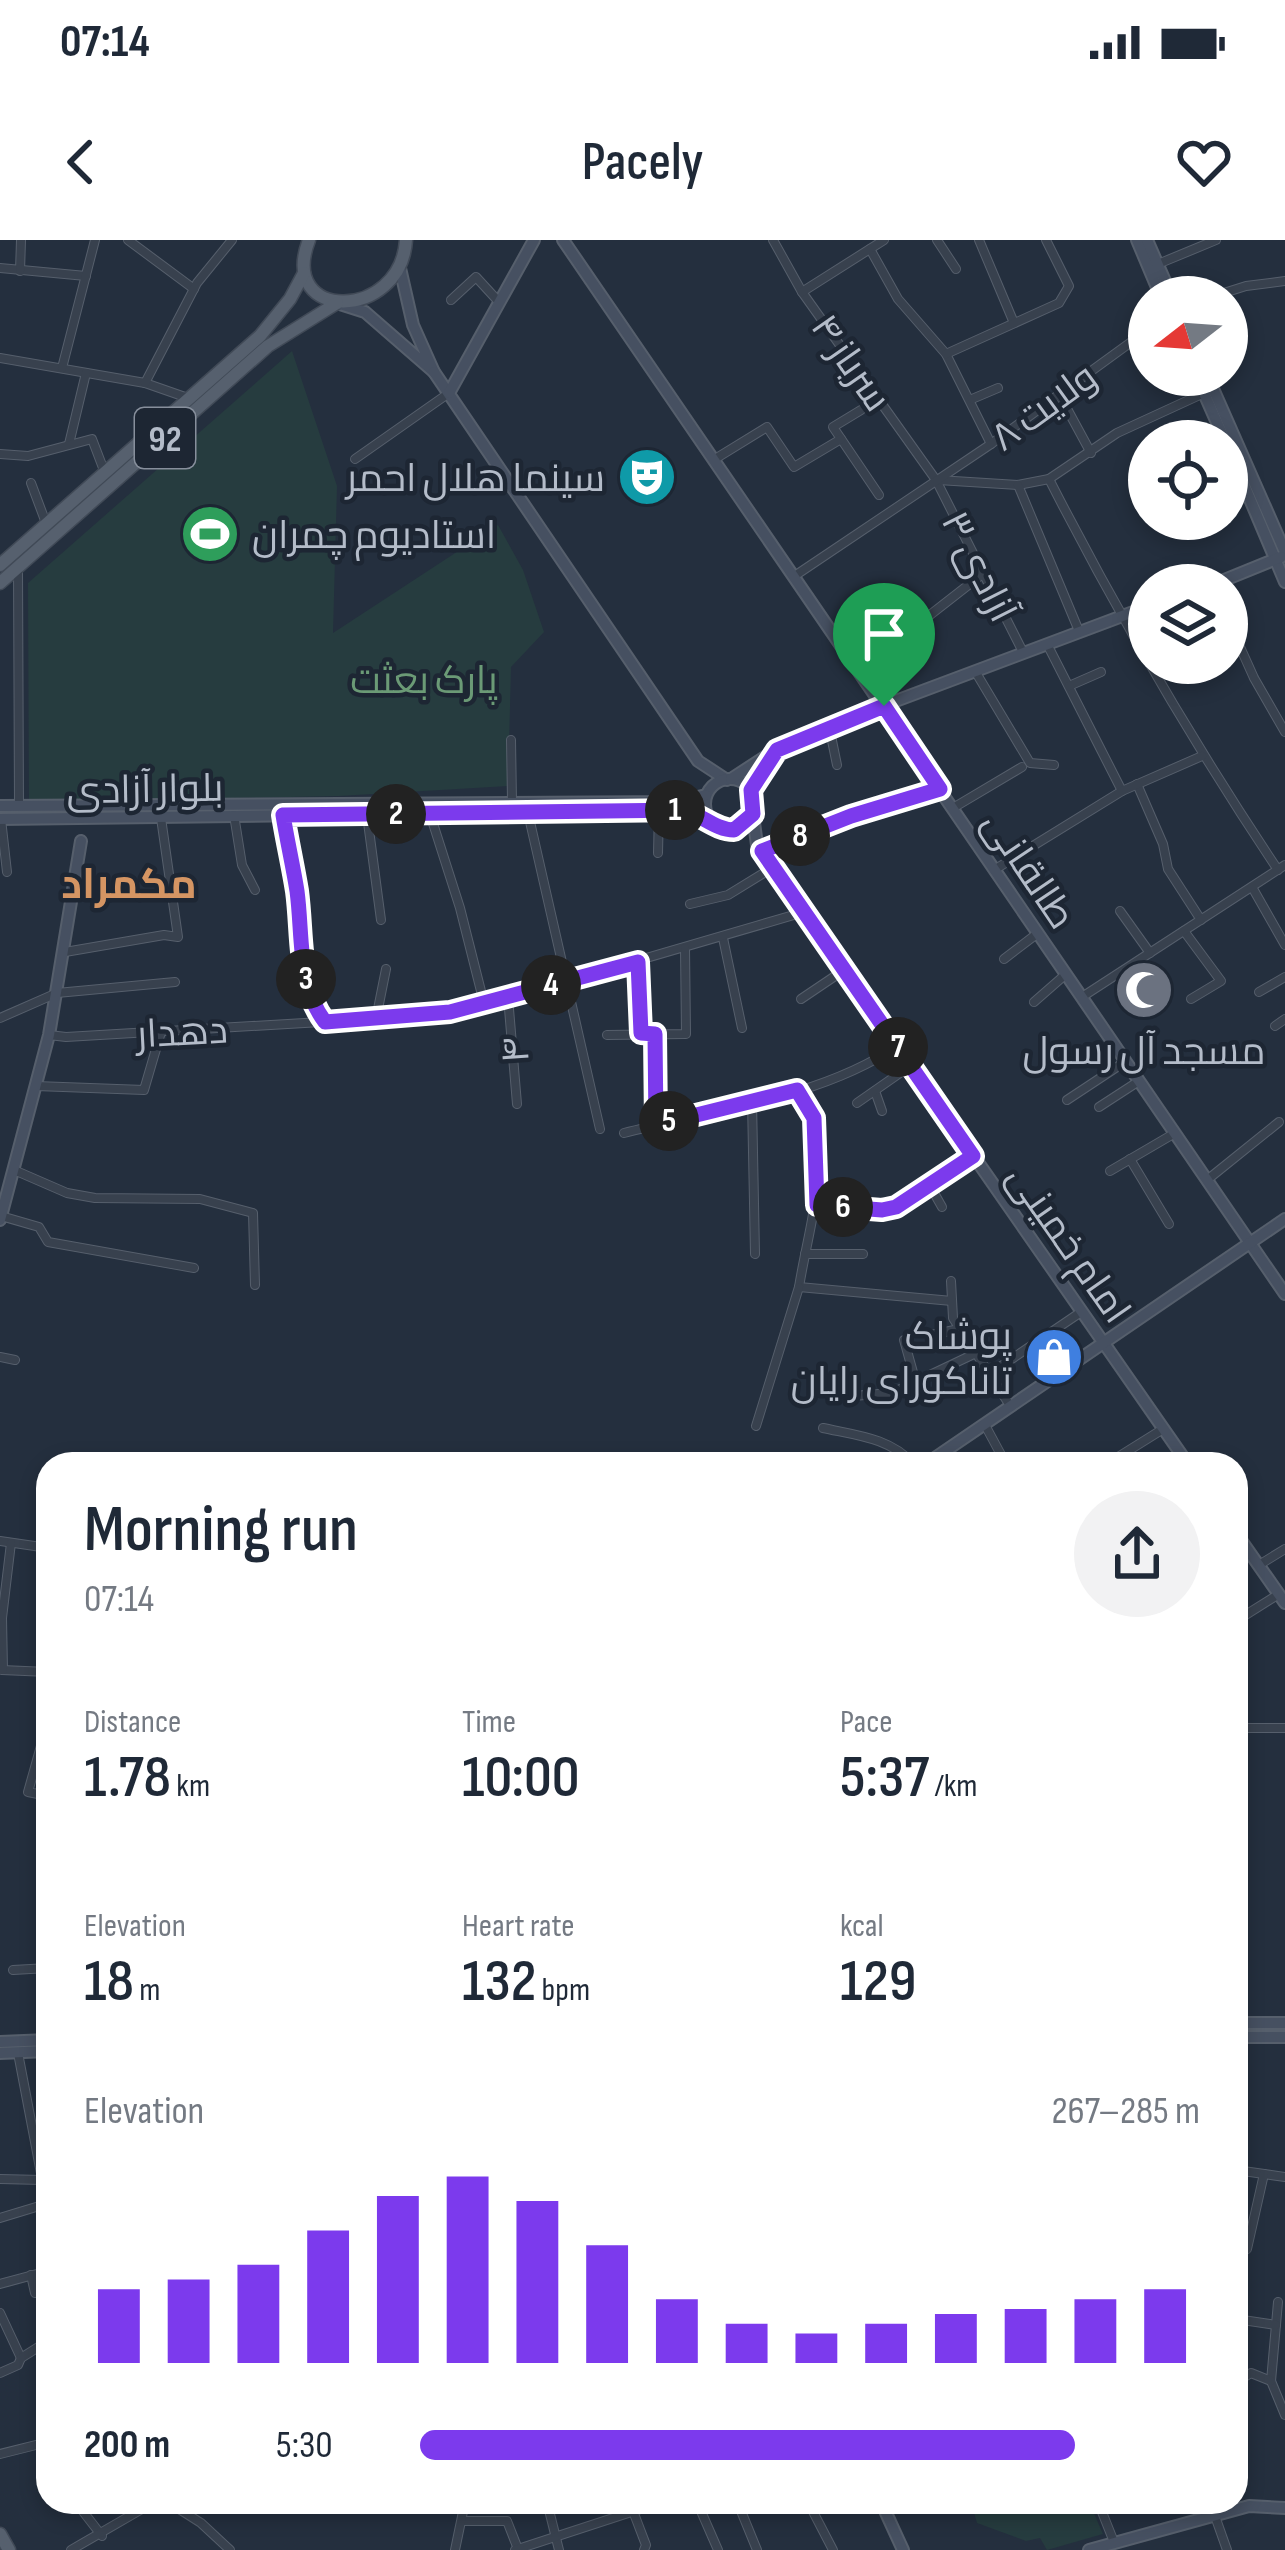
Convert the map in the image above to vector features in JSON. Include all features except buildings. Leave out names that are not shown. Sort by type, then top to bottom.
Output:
[{"type":"main road","points":[[293,240],[316,293],[365,312],[434,372],[446,374],[465,364]]},
{"type":"main road","name":"92","points":[[0,566],[260,336],[290,299],[309,240]]},
{"type":"main road","points":[[407,240],[400,268],[412,325],[434,372],[698,761],[708,792],[708,816],[722,828],[742,827],[753,814],[751,790],[777,750]]},
{"type":"main road","points":[[449,393],[534,240]]},
{"type":"main road","name":"طالقانی","points":[[563,240],[1285,1294]]},
{"type":"main road","points":[[1137,240],[1152,276]]},
{"type":"main road","points":[[1147,240],[1163,276]]},
{"type":"main road","name":"92","points":[[0,583],[278,338],[337,303],[371,296],[400,268]]},
{"type":"main road","points":[[1216,396],[1282,556],[1285,582]]},
{"type":"main road","points":[[1248,487],[1282,556]]},
{"type":"main road","points":[[1248,570],[1282,556]]},
{"type":"main road","points":[[708,792],[777,750],[829,726],[1128,613]]},
{"type":"main road","points":[[698,761],[751,790]]},
{"type":"main road","name":"بلوار آزادی","points":[[0,806],[677,802],[708,792]]},
{"type":"main road","name":"بلوار آزادی","points":[[0,818],[659,810],[701,814],[760,848]]},
{"type":"main road","name":"امام خمینی","points":[[753,814],[760,848],[1179,1452]]},
{"type":"main road","points":[[0,1218],[49,1035],[81,841],[104,818]]},
{"type":"main road","points":[[52,820],[81,841]]},
{"type":"main road","points":[[944,1452],[1285,1219]]},
{"type":"main road","points":[[1248,1550],[1282,1598]]},
{"type":"main road","points":[[1248,2023],[1285,2023]]},
{"type":"main road","points":[[1248,2037],[1285,2037]]},
{"type":"main road","points":[[0,2042],[36,2040]]},
{"type":"main road","points":[[0,2053],[36,2051]]},
{"type":"main road","points":[[1248,2506],[1285,2508]]},
{"type":"main road","points":[[886,2514],[903,2550]]},
{"type":"main road","points":[[1089,2550],[1196,2514]]},
{"type":"main road","points":[[0,2534],[8,2550]]},
{"type":"street","points":[[20,271],[22,240]]},
{"type":"street","points":[[62,368],[95,240]]},
{"type":"street","points":[[128,240],[194,289]]},
{"type":"street","points":[[145,383],[194,289],[232,240]]},
{"type":"street","name":"سرباز ۴","points":[[773,240],[802,292],[936,480]]},
{"type":"street","points":[[802,292],[884,240]]},
{"type":"street","points":[[937,240],[956,268]]},
{"type":"street","points":[[979,240],[1014,323]]},
{"type":"street","points":[[946,354],[1059,303],[1069,286],[1046,240]]},
{"type":"street","points":[[1158,264],[1216,240]]},
{"type":"street","points":[[870,249],[898,299],[946,354],[992,444]]},
{"type":"street","points":[[0,268],[86,276]]},
{"type":"street","points":[[451,299],[476,277],[499,302]]},
{"type":"street","points":[[1248,286],[1285,281]]},
{"type":"street","name":"ولایت ۸","points":[[796,575],[992,444],[1128,344]]},
{"type":"street","points":[[0,358],[145,383],[188,398]]},
{"type":"street","points":[[68,444],[86,373]]},
{"type":"street","points":[[972,399],[998,388]]},
{"type":"street","points":[[355,459],[449,393]]},
{"type":"street","points":[[1060,394],[1091,453]]},
{"type":"street","points":[[936,480],[1018,485],[1049,479],[1118,433],[1198,396]]},
{"type":"street","points":[[861,410],[833,427],[879,495]]},
{"type":"street","points":[[715,459],[767,427],[794,467],[841,440]]},
{"type":"street","points":[[0,454],[28,456],[92,440],[105,473]]},
{"type":"street","points":[[1049,479],[1119,616],[1202,756],[1282,867],[1082,997]]},
{"type":"street","name":"آزادی ۳","points":[[936,480],[1023,652]]},
{"type":"street","points":[[31,483],[47,524]]},
{"type":"street","points":[[1018,485],[1079,631]]},
{"type":"street","points":[[18,568],[19,806]]},
{"type":"street","points":[[880,654],[985,572]]},
{"type":"street","points":[[1046,643],[1122,791]]},
{"type":"street","points":[[1248,665],[1285,732]]},
{"type":"street","points":[[974,670],[1030,763],[1054,764]]},
{"type":"street","points":[[1069,686],[1101,672]]},
{"type":"street","points":[[829,726],[837,765]]},
{"type":"street","points":[[511,740],[512,801]]},
{"type":"street","points":[[994,870],[1122,791],[1202,756]]},
{"type":"street","points":[[952,808],[1022,767]]},
{"type":"street","points":[[1137,784],[1163,844],[1168,869],[1201,920]]},
{"type":"street","points":[[760,848],[940,789]]},
{"type":"street","points":[[658,853],[659,810]]},
{"type":"street","points":[[528,813],[600,1129]]},
{"type":"street","points":[[367,814],[381,920]]},
{"type":"street","points":[[430,814],[484,1003]]},
{"type":"street","points":[[234,815],[242,865],[255,890]]},
{"type":"street","points":[[283,815],[307,987],[325,1022]]},
{"type":"street","points":[[65,952],[164,935],[178,937],[161,816]]},
{"type":"street","points":[[0,818],[7,872]]},
{"type":"street","points":[[690,904],[728,895],[774,867]]},
{"type":"street","points":[[1252,886],[1285,945]]},
{"type":"street","points":[[1120,911],[1150,953]]},
{"type":"street","name":"دهدار","points":[[49,1035],[423,1016],[638,962],[804,912]]},
{"type":"street","points":[[1184,931],[1222,981],[1191,999]]},
{"type":"street","points":[[1004,959],[1038,933]]},
{"type":"street","points":[[723,938],[742,1028]]},
{"type":"street","points":[[607,1035],[686,1034],[685,948]]},
{"type":"street","points":[[638,962],[641,1033]]},
{"type":"street","points":[[376,1019],[386,969]]},
{"type":"street","points":[[801,999],[844,970]]},
{"type":"street","points":[[1034,1002],[1066,974]]},
{"type":"street","points":[[1259,992],[1285,976]]},
{"type":"street","points":[[0,1018],[57,993],[175,982]]},
{"type":"street","name":"۴","points":[[508,997],[517,1104]]},
{"type":"street","points":[[1275,1026],[1285,1019]]},
{"type":"street","points":[[36,1086],[144,1090],[161,1032]]},
{"type":"street","points":[[655,1034],[656,1125]]},
{"type":"street","points":[[625,1133],[797,1090],[867,1066],[897,1046]]},
{"type":"street","points":[[1067,1100],[1126,1061]]},
{"type":"street","points":[[857,1103],[910,1066]]},
{"type":"street","points":[[1099,1107],[1139,1081]]},
{"type":"street","points":[[756,1426],[799,1287],[817,1205],[814,1118],[797,1090]]},
{"type":"street","points":[[874,1091],[882,1111]]},
{"type":"street","points":[[752,1101],[755,1254]]},
{"type":"street","points":[[1207,1180],[1279,1123]]},
{"type":"street","points":[[1111,1171],[1175,1133]]},
{"type":"street","points":[[817,1205],[896,1207],[973,1156]]},
{"type":"street","points":[[1130,1160],[1168,1224]]},
{"type":"street","points":[[14,1169],[67,1193],[95,1198],[200,1199],[253,1213],[255,1285]]},
{"type":"street","points":[[929,1184],[942,1207]]},
{"type":"street","points":[[0,1218],[39,1227],[48,1242],[194,1268]]},
{"type":"street","points":[[804,1254],[863,1254]]},
{"type":"street","points":[[951,1281],[953,1318],[1011,1407]]},
{"type":"street","points":[[799,1287],[952,1301]]},
{"type":"street","points":[[988,1375],[1081,1312]]},
{"type":"street","points":[[932,1336],[959,1329]]},
{"type":"street","points":[[904,1340],[916,1382]]},
{"type":"street","points":[[854,1396],[892,1393],[974,1354]]},
{"type":"street","points":[[0,1357],[15,1360]]},
{"type":"street","points":[[985,1424],[1000,1452]]},
{"type":"street","points":[[823,1428],[875,1439],[902,1452]]},
{"type":"street","points":[[1126,1452],[1163,1429]]},
{"type":"street","points":[[0,1541],[36,1546]]},
{"type":"street","points":[[11,1543],[2,1618],[2,1670],[36,1671]]},
{"type":"street","points":[[1259,1565],[1285,1549]]},
{"type":"street","points":[[1248,1615],[1282,1598]]},
{"type":"street","points":[[1248,1728],[1285,1728]]},
{"type":"street","points":[[36,1764],[28,1792],[36,1794]]},
{"type":"street","points":[[13,1970],[36,1968]]},
{"type":"street","points":[[18,2052],[36,2139]]},
{"type":"street","points":[[1248,2172],[1285,2177]]},
{"type":"street","points":[[1248,2244],[1264,2174]]},
{"type":"street","points":[[0,2179],[36,2180]]},
{"type":"street","points":[[0,2218],[36,2205]]},
{"type":"street","points":[[0,2284],[36,2274]]},
{"type":"street","points":[[31,2275],[35,2293]]},
{"type":"street","points":[[1278,2302],[1271,2380],[1285,2415]]},
{"type":"street","points":[[0,2312],[21,2358]]},
{"type":"street","points":[[1248,2321],[1276,2325]]},
{"type":"street","points":[[0,2373],[36,2349]]},
{"type":"street","points":[[1248,2375],[1271,2380]]},
{"type":"street","points":[[0,2455],[36,2445]]},
{"type":"street","points":[[85,2514],[102,2536]]},
{"type":"street","points":[[71,2550],[136,2514]]},
{"type":"street","points":[[186,2514],[230,2550]]},
{"type":"street","points":[[455,2550],[463,2514]]},
{"type":"street","points":[[550,2514],[559,2550]]},
{"type":"street","points":[[462,2521],[507,2521],[517,2549],[625,2514]]},
{"type":"street","points":[[635,2514],[644,2550]]},
{"type":"street","points":[[702,2514],[718,2550]]},
{"type":"street","points":[[742,2514],[757,2550]]},
{"type":"street","points":[[814,2514],[833,2550]]},
{"type":"street","points":[[1103,2514],[1114,2542]]},
{"type":"street","points":[[1215,2514],[1227,2550]]},
{"type":"green space","name":"استادیوم چمران","points":[[292,351],[337,486],[333,633],[498,525],[523,570],[544,632],[511,667],[508,786],[339,796],[29,802],[28,583]]},
{"type":"green space","points":[[974,2514],[1094,2514],[1103,2534],[1047,2550],[1040,2538],[1026,2541],[977,2523]]},
{"type":"place","name":"سینما هلال احمر","points":[[647,477]]},
{"type":"place","name":"استادیوم چمران","points":[[210,534]]},
{"type":"place","name":"مسجد آل رسول","points":[[1144,990]]},
{"type":"place","name":"پوشاک تاناکورای رایان","points":[[1054,1357]]},
{"type":"district","name":"مکمراد","points":[[129,883]]},
{"type":"route","points":[[884,706],[940,789],[851,816],[762,851],[973,1156],[896,1207],[817,1205],[814,1118],[797,1090],[656,1125],[655,1034],[641,1033],[638,962],[423,1016],[325,1022],[314,1007],[307,987],[283,815],[684,810],[734,830],[753,814],[751,790],[777,750],[884,706]]},
{"type":"park label","name":"پارک بعثت","points":[[424,679]]}]
